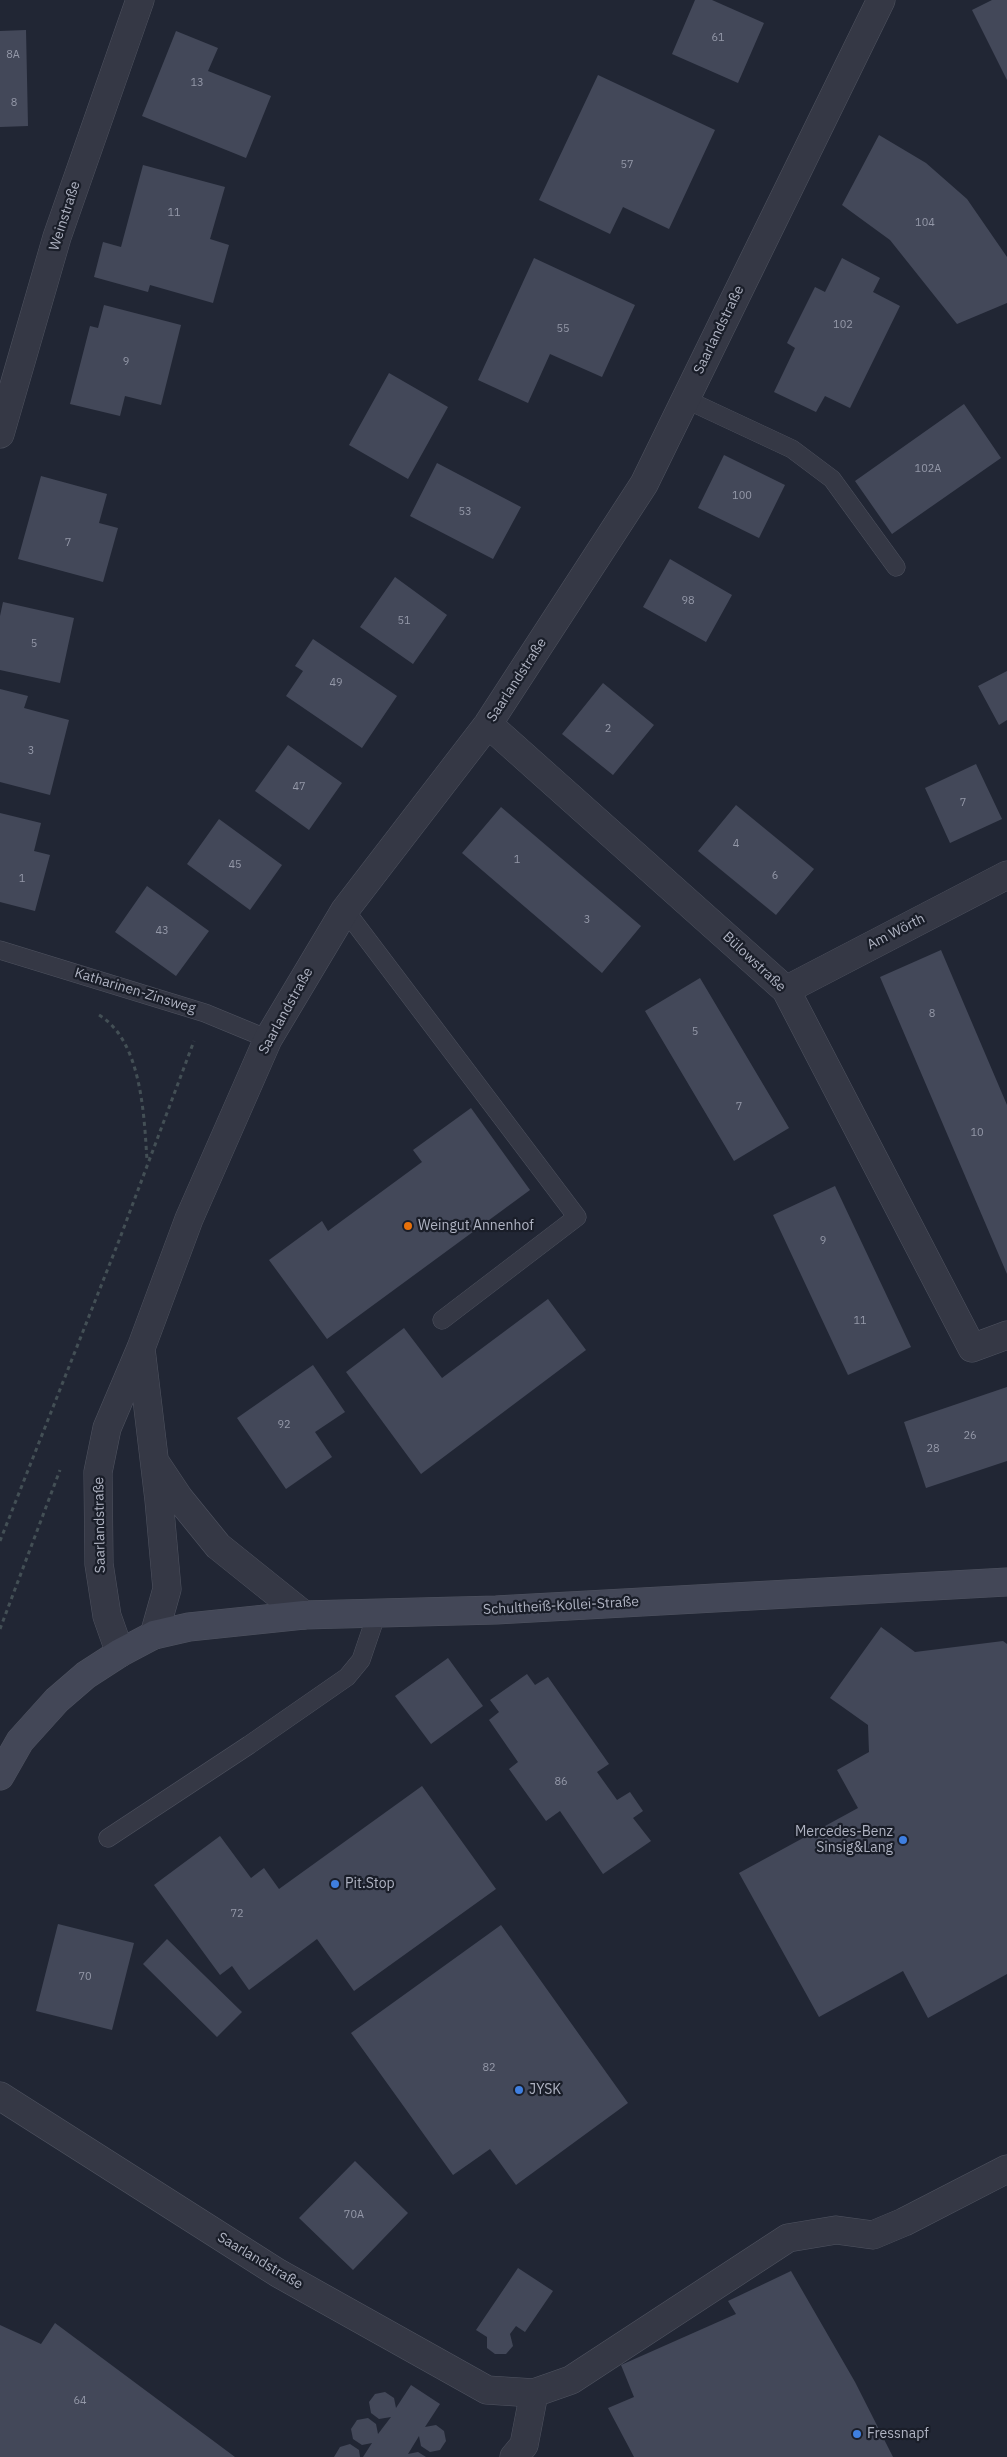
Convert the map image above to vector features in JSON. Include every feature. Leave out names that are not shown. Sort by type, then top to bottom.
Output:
[{"type":"main road","name":"Schultheiß-Kollei-Straße","points":[[120,1653],[154,1635],[221,1623],[304,1615],[496,1610],[1007,1582]]},
{"type":"main road","points":[[0,1776],[20,1741],[57,1700],[86,1675],[120,1653]]},
{"type":"street","name":"Weinstraße","points":[[0,434],[57,238],[140,0]]},
{"type":"street","name":"Saarlandstraße","points":[[120,1653],[107,1616],[99,1564],[98,1472],[107,1428],[141,1348],[189,1219],[268,1039],[345,910],[488,724],[644,484],[882,0]]},
{"type":"street","name":"Bülowstraße","points":[[488,724],[786,990],[972,1348],[1007,1335]]},
{"type":"street","name":"Am Wörth","points":[[786,990],[1007,875]]},
{"type":"street","name":"Saarlandstraße","points":[[141,1348],[166,1590],[154,1635]]},
{"type":"street","name":"Saarlandstraße","points":[[154,1460],[169,1484],[218,1546],[304,1615]]},
{"type":"street","name":"Saarlandstraße","points":[[0,2096],[278,2273],[487,2390],[534,2393]]},
{"type":"street","points":[[514,2457],[524,2445],[534,2393],[571,2380],[788,2238],[836,2230],[873,2235],[904,2222],[1007,2169]]},
{"type":"lane","points":[[685,399],[792,449],[832,479],[896,568]]},
{"type":"lane","points":[[345,910],[577,1216],[442,1320]]},
{"type":"lane","name":"Katharinen-Zinsweg","points":[[0,950],[205,1013],[268,1039]]},
{"type":"lane","points":[[108,1838],[249,1745],[347,1677],[361,1660],[377,1613]]},
{"type":"path","points":[[95,1012],[103,1017],[122,1038],[134,1066],[144,1121],[148,1163]]},
{"type":"path","points":[[0,1541],[205,1013]]},
{"type":"building","points":[[695,0],[712,0],[764,23],[738,83],[672,54]]},
{"type":"building","points":[[992,0],[1007,0],[1007,80],[972,10]]},
{"type":"building","points":[[26,30],[28,126],[0,127],[0,31]]},
{"type":"building","points":[[176,31],[218,48],[208,71],[271,96],[246,158],[142,116]]},
{"type":"building","points":[[598,75],[715,130],[669,229],[623,207],[610,234],[539,200]]},
{"type":"building","points":[[879,135],[926,163],[967,199],[1007,257],[1007,303],[957,324],[890,240],[842,205]]},
{"type":"building","points":[[143,165],[225,187],[210,239],[229,245],[213,303],[150,285],[148,292],[94,277],[103,242],[121,247]]},
{"type":"building","points":[[534,258],[635,305],[602,377],[550,354],[528,403],[478,380]]},
{"type":"building","points":[[842,258],[880,278],[873,292],[900,306],[850,408],[825,396],[816,412],[774,392],[795,348],[787,343],[815,287],[825,292]]},
{"type":"building","points":[[104,305],[181,325],[161,405],[125,396],[120,416],[70,404],[90,326],[98,328]]},
{"type":"building","points":[[389,373],[448,407],[408,479],[349,445]]},
{"type":"building","points":[[964,404],[1001,458],[892,534],[855,481]]},
{"type":"building","points":[[724,455],[785,485],[759,538],[698,508]]},
{"type":"building","points":[[437,463],[521,507],[493,559],[410,516]]},
{"type":"building","points":[[41,476],[107,494],[99,523],[118,528],[103,582],[18,559]]},
{"type":"building","points":[[670,559],[732,595],[706,642],[643,607]]},
{"type":"building","points":[[395,577],[447,615],[413,664],[360,627]]},
{"type":"building","points":[[3,602],[74,618],[60,683],[0,670],[0,616]]},
{"type":"building","points":[[313,639],[397,696],[362,748],[286,696],[303,671],[295,666]]},
{"type":"building","points":[[1007,671],[1007,720],[999,725],[978,686]]},
{"type":"building","points":[[603,683],[654,725],[613,775],[562,734]]},
{"type":"building","points":[[0,689],[28,696],[24,708],[69,720],[50,795],[0,782]]},
{"type":"building","points":[[288,745],[342,783],[309,830],[255,791]]},
{"type":"building","points":[[976,764],[1002,819],[950,843],[925,788]]},
{"type":"building","points":[[736,805],[814,869],[776,915],[698,851]]},
{"type":"building","points":[[501,807],[641,926],[602,973],[462,853]]},
{"type":"building","points":[[0,813],[41,823],[34,851],[50,855],[35,911],[0,902]]},
{"type":"building","points":[[219,819],[282,865],[250,910],[187,864]]},
{"type":"building","points":[[147,886],[209,931],[176,976],[115,932]]},
{"type":"building","points":[[941,950],[1007,1105],[1007,1274],[880,977]]},
{"type":"building","points":[[700,978],[789,1128],[734,1161],[645,1011]]},
{"type":"building","name":"Weingut Annenhof","points":[[471,1108],[530,1190],[327,1339],[269,1260],[322,1221],[328,1231],[422,1162],[413,1150]]},
{"type":"building","points":[[835,1186],[911,1347],[848,1375],[773,1215]]},
{"type":"building","points":[[548,1299],[586,1350],[421,1474],[346,1372],[404,1328],[442,1378]]},
{"type":"building","points":[[313,1365],[345,1412],[315,1432],[332,1457],[286,1489],[237,1418]]},
{"type":"building","points":[[1007,1387],[1007,1461],[926,1488],[904,1422]]},
{"type":"building","name":"Mercedes-Benz Sinsig&Lang","points":[[881,1627],[915,1652],[1003,1641],[1007,1644],[1007,1974],[928,2018],[903,1971],[819,2017],[739,1873],[858,1808],[837,1770],[869,1752],[868,1725],[830,1698]]},
{"type":"building","points":[[448,1658],[483,1706],[431,1744],[395,1696]]},
{"type":"building","points":[[527,1674],[535,1685],[548,1677],[609,1764],[597,1772],[617,1800],[630,1792],[643,1811],[633,1818],[651,1841],[603,1874],[560,1811],[546,1821],[509,1769],[518,1762],[489,1720],[499,1712],[490,1700]]},
{"type":"building","points":[[422,1786],[496,1889],[354,1991],[317,1939],[249,1990],[232,1966],[220,1975],[154,1885],[220,1836],[251,1878],[264,1868],[279,1889]]},
{"type":"building","points":[[58,1924],[134,1943],[112,2030],[36,2011]]},
{"type":"building","points":[[501,1925],[628,2103],[516,2185],[490,2149],[453,2175],[351,2033]]},
{"type":"building","points":[[167,1939],[242,2012],[217,2037],[143,1964]]},
{"type":"building","points":[[355,2161],[408,2213],[353,2270],[299,2218]]},
{"type":"building","points":[[518,2268],[553,2291],[525,2332],[516,2326],[510,2334],[513,2346],[506,2354],[495,2354],[487,2348],[487,2337],[476,2330]]},
{"type":"building","points":[[791,2271],[855,2382],[893,2457],[634,2457],[608,2408],[634,2397],[621,2365],[736,2314],[728,2301]]},
{"type":"building","points":[[55,2323],[235,2457],[0,2457],[0,2325],[41,2344]]},
{"type":"building","points":[[411,2385],[440,2404],[425,2427],[436,2425],[444,2431],[446,2441],[440,2450],[430,2452],[421,2446],[419,2436],[408,2454],[418,2452],[426,2457],[363,2457],[372,2443],[362,2445],[353,2439],[351,2429],[357,2420],[368,2418],[376,2424],[378,2434],[391,2417],[379,2419],[371,2413],[369,2402],[375,2394],[385,2392],[394,2398],[396,2408]]},
{"type":"building","points":[[350,2444],[359,2450],[360,2457],[334,2457],[340,2447]]},
{"type":"place","name":"Weingut Annenhof","points":[[408,1226]]},
{"type":"place","name":"Mercedes-Benz Sinsig&Lang","points":[[903,1840]]},
{"type":"place","name":"Pit.Stop","points":[[335,1884]]},
{"type":"place","name":"JYSK","points":[[519,2090]]},
{"type":"place","name":"Fressnapf","points":[[857,2434]]}]
